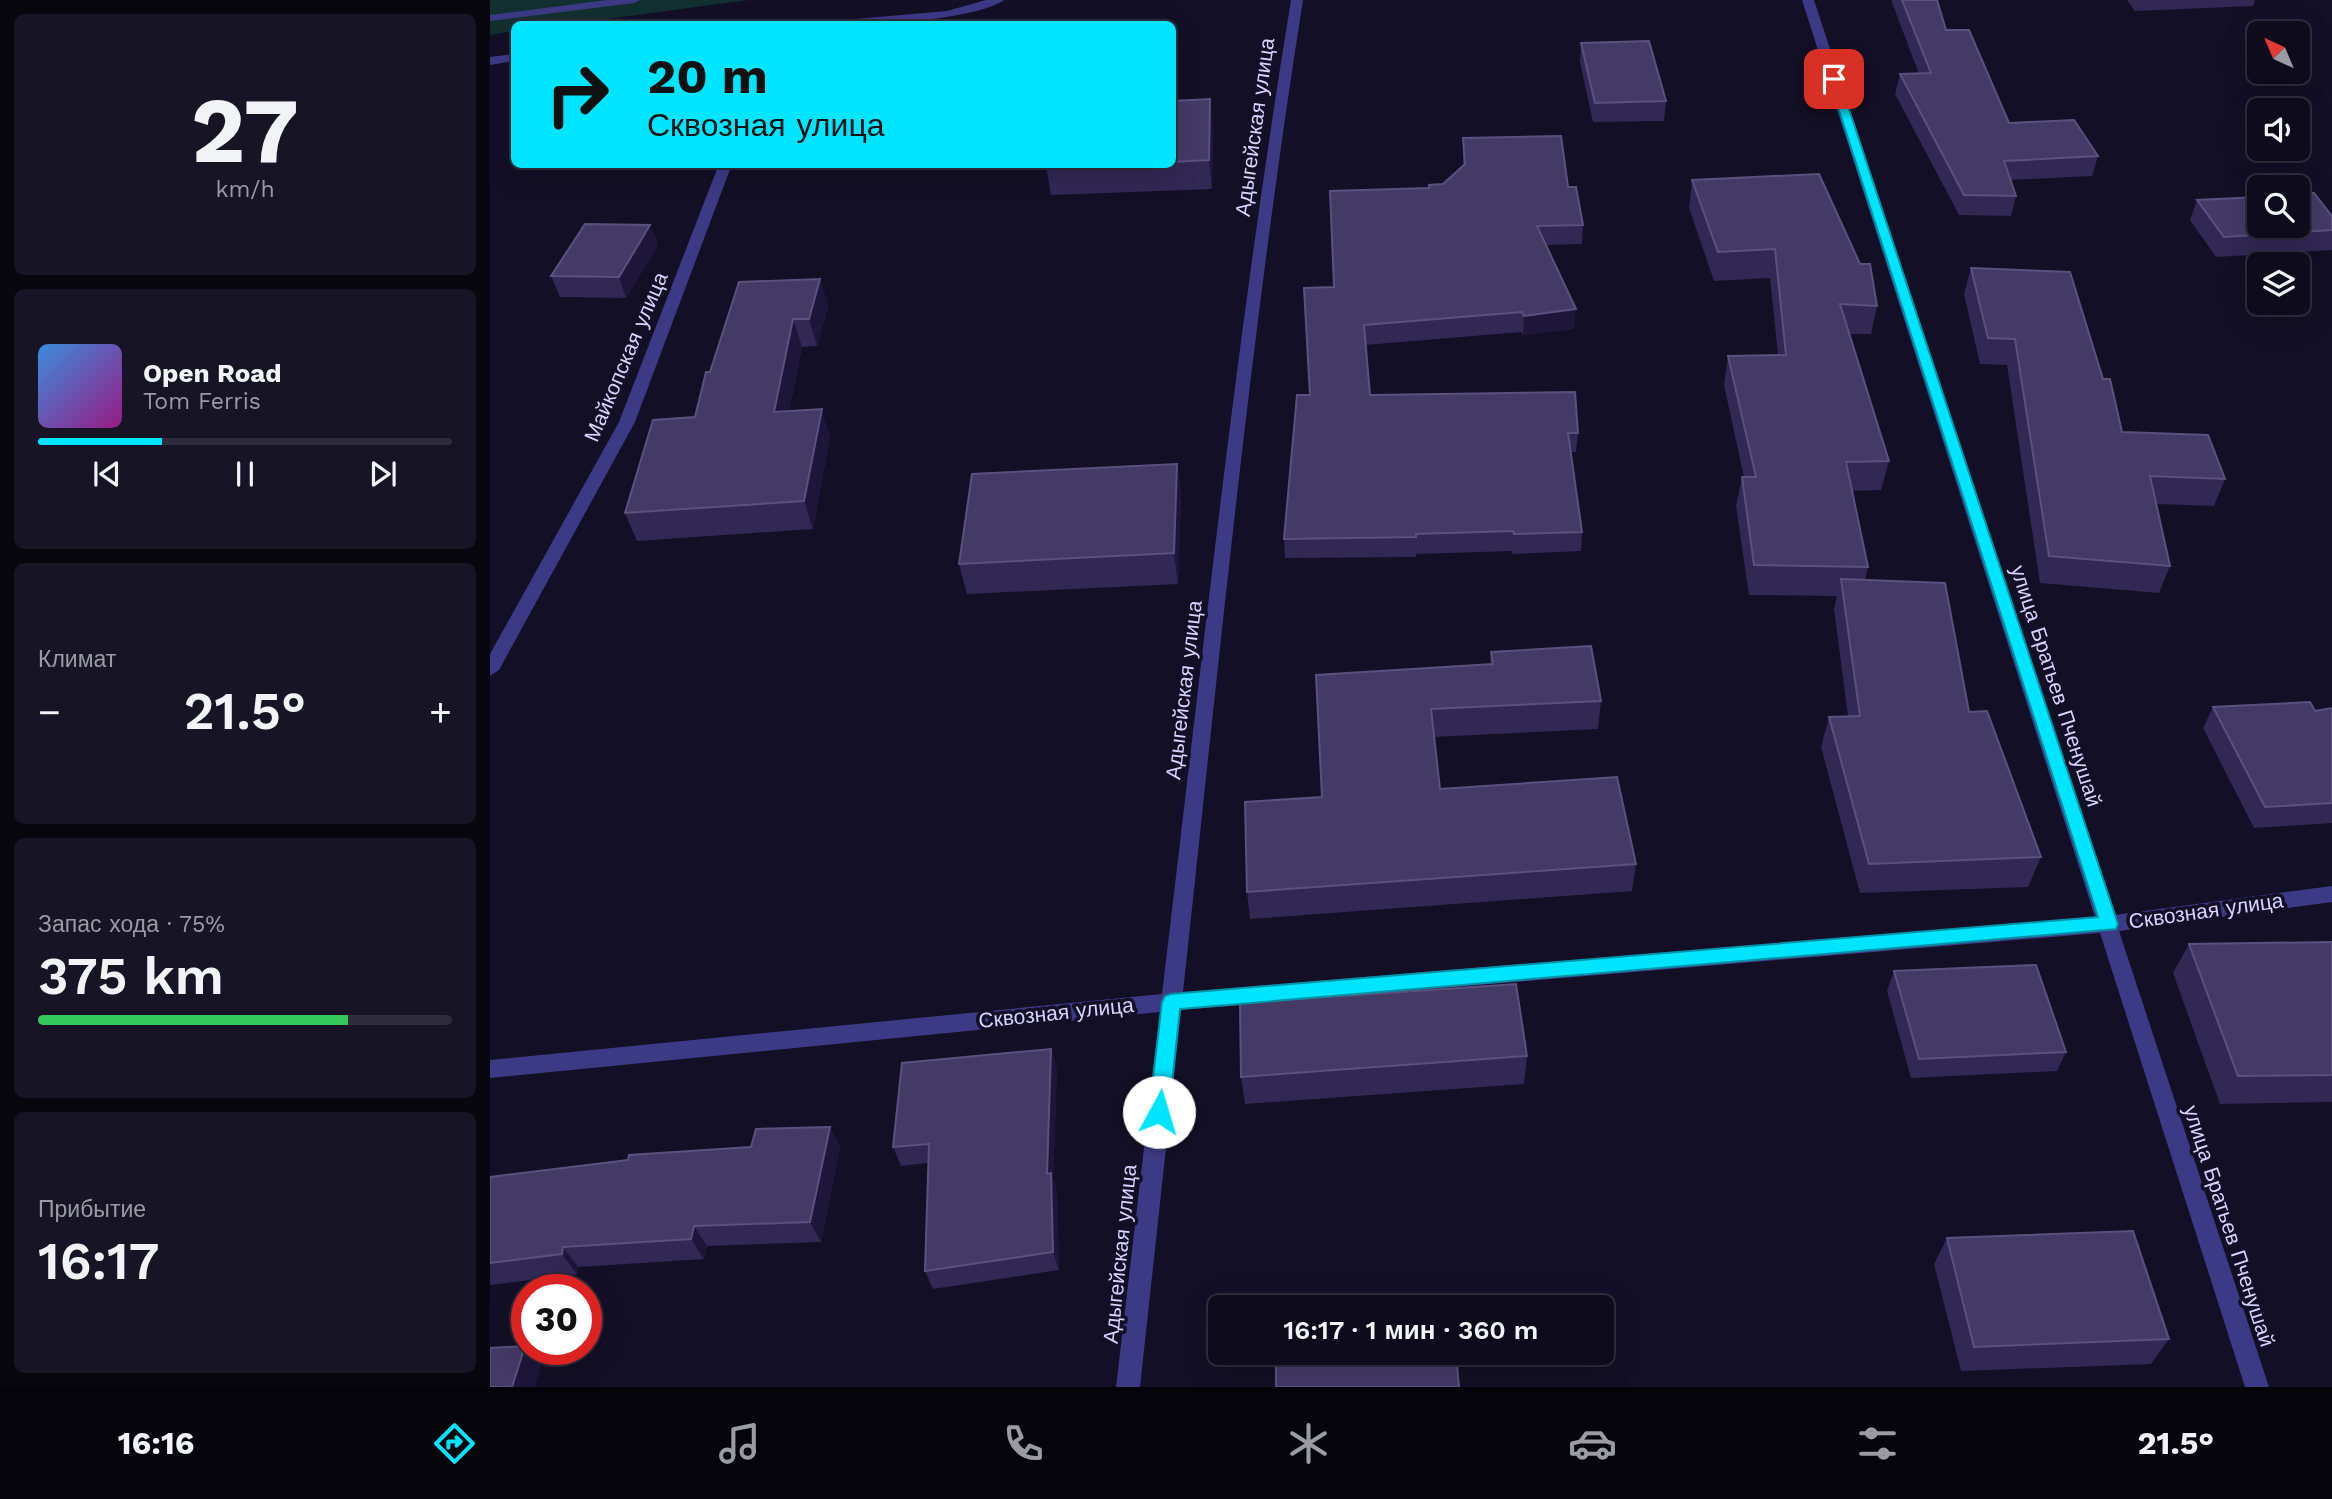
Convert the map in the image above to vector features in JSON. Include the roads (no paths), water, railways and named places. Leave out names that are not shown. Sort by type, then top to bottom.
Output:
[{"type":"street","points":[[490,18],[634,0]]},
{"type":"street","points":[[868,21],[948,14],[998,0]]},
{"type":"street","name":"Адыгейская улица","points":[[1128,1387],[1241,392],[1273,149],[1297,0]]},
{"type":"street","name":"улица Братьев Пченушай","points":[[1808,0],[2257,1387]]},
{"type":"street","points":[[490,61],[511,58]]},
{"type":"street","name":"Майкопская улица","points":[[490,670],[626,422],[724,168]]},
{"type":"street","name":"Сквозная улица","points":[[490,1069],[1171,1002],[2109,924],[2332,894]]}]
